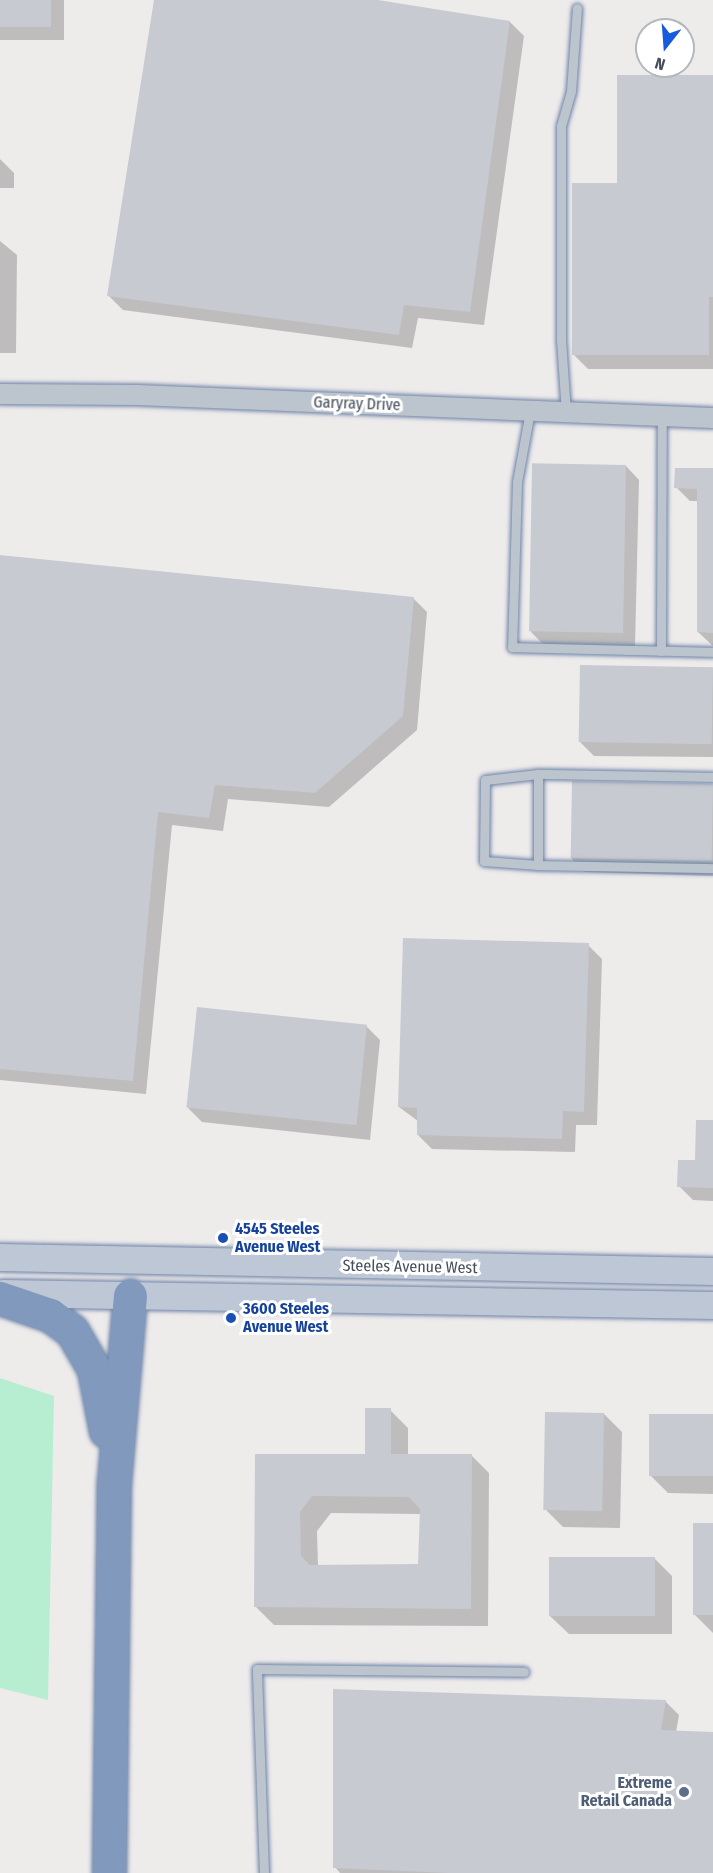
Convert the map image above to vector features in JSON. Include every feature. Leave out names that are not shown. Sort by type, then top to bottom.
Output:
[{"type":"highway","points":[[0,1296],[50,1315],[72,1331],[86,1350],[100,1391],[114,1482]]},
{"type":"highway","points":[[109,1873],[114,1482],[130,1296]]},
{"type":"main road","name":"Steeles Avenue West","points":[[0,1257],[713,1271]]},
{"type":"main road","points":[[130,1296],[135,1261]]},
{"type":"main road","points":[[0,1296],[713,1305]]},
{"type":"street","name":"Garyray Drive","points":[[0,394],[137,395],[713,418]]},
{"type":"lane","points":[[566,413],[561,340],[561,126],[571,91],[577,8]]},
{"type":"lane","points":[[530,411],[517,482],[512,647],[713,652]]},
{"type":"lane","points":[[661,651],[662,416]]},
{"type":"lane","points":[[713,777],[538,774],[485,780],[484,861],[538,865],[713,868]]},
{"type":"lane","points":[[538,774],[538,865]]},
{"type":"lane","points":[[264,1873],[257,1669],[524,1672]]},
{"type":"green space","points":[[0,1378],[54,1396],[48,1700],[0,1688]]},
{"type":"building","points":[[0,0],[51,0],[51,27],[0,27]]},
{"type":"building","points":[[154,0],[378,0],[510,21],[470,312],[404,305],[399,335],[107,296]]},
{"type":"building","points":[[617,75],[635,75],[635,78],[695,78],[695,75],[713,75],[713,297],[709,297],[709,355],[572,355],[572,183],[617,183]]},
{"type":"building","points":[[532,463],[626,465],[623,633],[529,631]]},
{"type":"building","points":[[675,468],[713,468],[713,633],[697,632],[697,489],[674,488]]},
{"type":"building","points":[[0,555],[414,597],[403,716],[315,793],[215,785],[209,818],[158,812],[133,1081],[0,1069]]},
{"type":"building","points":[[580,665],[713,667],[712,744],[579,742]]},
{"type":"building","points":[[572,781],[713,783],[712,860],[571,858]]},
{"type":"building","points":[[403,938],[589,943],[584,1112],[563,1111],[562,1139],[417,1135],[417,1108],[398,1107]]},
{"type":"building","points":[[197,1007],[367,1025],[357,1125],[186,1107]]},
{"type":"building","points":[[696,1120],[713,1120],[713,1188],[677,1187],[678,1160],[695,1160]]},
{"type":"building","points":[[365,1408],[391,1408],[391,1454],[472,1454],[471,1609],[254,1607],[255,1454],[365,1454]],"holes":[[[312,1496],[409,1497],[420,1509],[418,1564],[310,1565],[301,1556],[300,1512]]]},
{"type":"building","points":[[545,1412],[604,1413],[602,1511],[543,1510]]},
{"type":"building","points":[[649,1414],[713,1414],[713,1476],[649,1476]]},
{"type":"building","points":[[693,1523],[713,1523],[713,1615],[693,1615]]},
{"type":"building","points":[[549,1557],[655,1557],[655,1616],[549,1616]]},
{"type":"building","points":[[333,1689],[666,1700],[661,1730],[713,1732],[713,1873],[449,1873],[333,1868]]},
{"type":"place","name":"4545 Steeles Avenue West","points":[[223,1238]]},
{"type":"place","name":"3600 Steeles Avenue West","points":[[231,1318]]},
{"type":"place","name":"Extreme Retail Canada","points":[[684,1792]]}]
